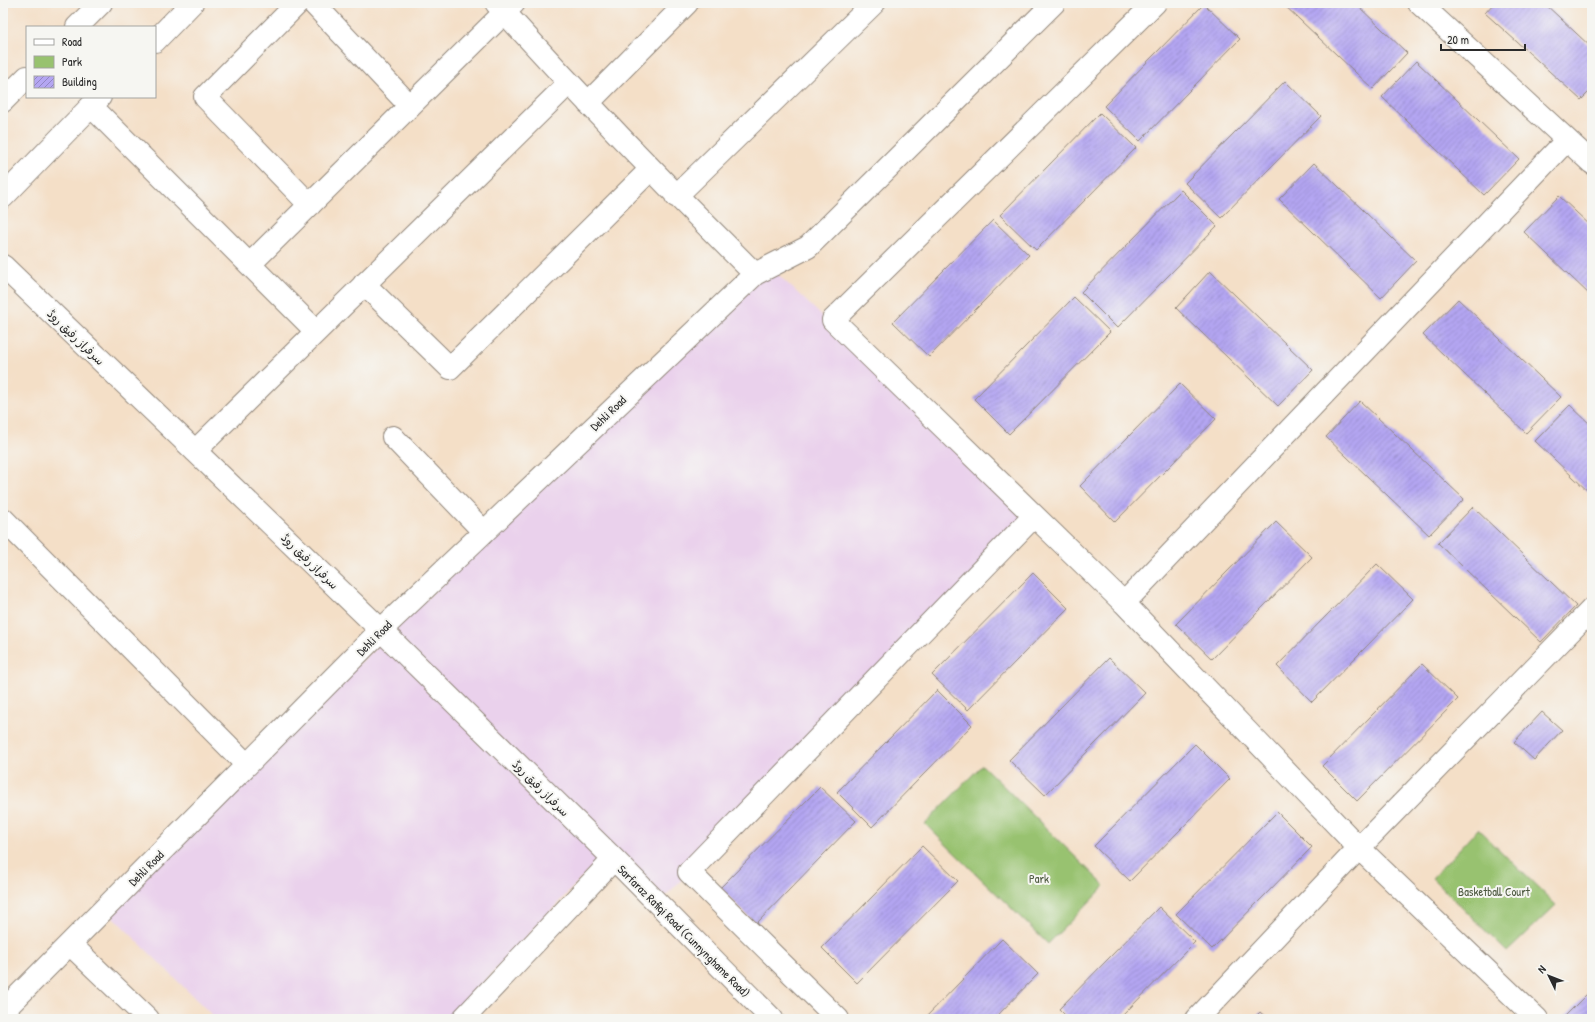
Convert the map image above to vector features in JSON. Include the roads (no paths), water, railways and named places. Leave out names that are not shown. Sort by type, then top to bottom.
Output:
[{"type":"street","points":[[78,26],[101,3]]},
{"type":"street","points":[[156,40],[192,3]]},
{"type":"street","points":[[298,3],[205,97],[310,205]]},
{"type":"street","points":[[313,3],[410,106]]},
{"type":"street","points":[[588,103],[687,3]]},
{"type":"street","points":[[676,196],[874,3]]},
{"type":"street","name":"Dehli Road","points":[[3,1012],[381,630],[755,274],[808,248],[1054,3]]},
{"type":"street","points":[[1155,3],[833,320],[1124,603],[1359,848],[1536,1019]]},
{"type":"street","points":[[1418,3],[1592,163]]},
{"type":"street","points":[[250,264],[410,106],[505,6],[568,84],[588,103],[676,196],[755,274]]},
{"type":"street","points":[[3,101],[26,78]]},
{"type":"street","points":[[195,451],[568,84]]},
{"type":"street","points":[[3,197],[96,102],[316,331]]},
{"type":"street","points":[[1124,603],[1567,140]]},
{"type":"street","points":[[364,284],[450,368],[651,169]]},
{"type":"street","name":"سرفراز رفیق روڈ","points":[[3,266],[381,630],[614,859]]},
{"type":"street","points":[[393,437],[484,532]]},
{"type":"street","points":[[838,1019],[689,872],[1034,516]]},
{"type":"street","points":[[3,519],[248,765]]},
{"type":"street","points":[[1196,1019],[1359,848],[1592,609]]},
{"type":"street","points":[[463,1019],[614,859]]},
{"type":"street","name":"Sarfaraz Rafiqi Road (Cunnynghame Road)","points":[[614,859],[772,1019]]},
{"type":"street","points":[[70,944],[148,1019]]},
{"type":"park label","name":"Park","points":[[1039,878]]},
{"type":"park label","name":"Basketball Court","points":[[1494,891]]}]
